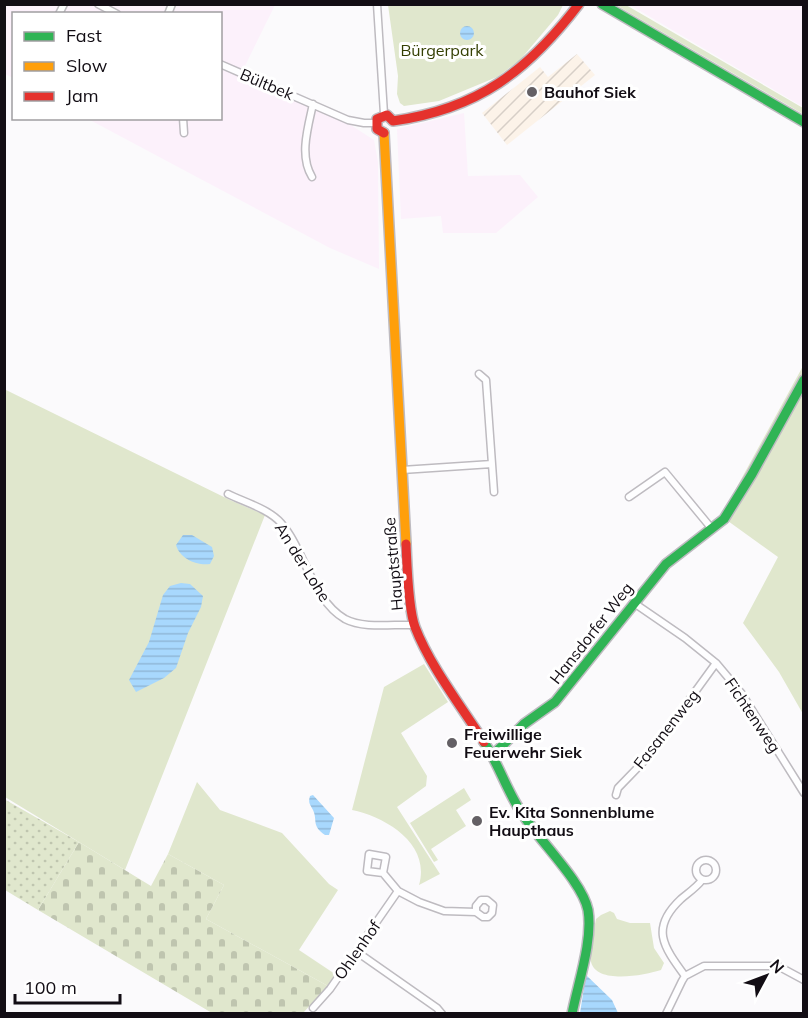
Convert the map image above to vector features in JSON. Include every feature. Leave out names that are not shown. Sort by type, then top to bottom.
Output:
[{"type":"street","points":[[98,4],[113,12]]},
{"type":"street","points":[[377,4],[384,114]]},
{"type":"street","points":[[393,121],[417,118],[456,106],[500,84],[538,54],[579,4]]},
{"type":"street","points":[[605,5],[804,122]]},
{"type":"street","name":"Bültbek","points":[[222,65],[348,120],[375,123]]},
{"type":"street","name":"Bültbek","points":[[312,177],[308,170],[305,143],[313,105]]},
{"type":"street","points":[[384,114],[390,116],[393,121],[391,130],[384,133],[377,129],[375,123],[377,118],[384,114]]},
{"type":"street","points":[[183,120],[184,133]]},
{"type":"street","name":"Hauptstraße","points":[[384,133],[408,588],[414,625],[432,660],[493,755],[518,808],[577,886],[588,910],[587,935],[572,1014]]},
{"type":"street","points":[[479,374],[486,380],[495,492]]},
{"type":"street","name":"Hansdorfer Weg","points":[[493,755],[524,724],[555,702],[666,564],[724,519],[752,474],[804,380]]},
{"type":"street","points":[[402,470],[492,464]]},
{"type":"street","points":[[629,497],[665,472],[712,529]]},
{"type":"street","name":"An der Lohe","points":[[228,494],[279,521],[326,601],[346,619],[364,624],[414,625]]},
{"type":"street","name":"Fichtenweg","points":[[634,603],[685,638],[716,663],[742,694],[804,793]]},
{"type":"street","name":"Fasanenweg","points":[[616,795],[618,788],[647,758],[716,663]]},
{"type":"street","points":[[383,873],[398,891],[431,907],[463,913],[476,912]]},
{"type":"street","points":[[685,976],[663,943],[662,927],[667,915],[702,880]]},
{"type":"street","name":"Ohlenhof","points":[[313,1008],[357,952],[398,891]]},
{"type":"street","points":[[357,952],[437,1008],[442,1014]]},
{"type":"street","points":[[666,1014],[685,976],[704,966],[778,966],[804,980]]},
{"type":"shaded area","points":[[4,5],[275,5],[241,74],[346,122],[374,140],[378,162],[379,269],[330,248],[90,120],[222,120],[222,12],[12,12],[12,78],[5,74]]},
{"type":"shaded area","points":[[630,5],[803,5],[803,107]]},
{"type":"shaded area","points":[[577,54],[595,75],[507,145],[482,113],[540,67],[548,77]]},
{"type":"shaded area","points":[[464,113],[468,176],[520,175],[538,197],[496,233],[443,233],[441,216],[401,219],[397,129]]},
{"type":"green space","name":"Bürgerpark","points":[[388,5],[563,5],[558,15],[520,60],[497,77],[439,101],[404,106],[400,103],[397,94],[398,76]]},
{"type":"green space","points":[[616,5],[626,5],[803,108],[803,114]]},
{"type":"green space","points":[[803,366],[803,714],[779,672],[743,623],[778,557],[721,516]]},
{"type":"green space","points":[[4,389],[265,515],[125,870],[5,797]]},
{"type":"green space","points":[[424,664],[448,702],[401,733],[427,776],[426,786],[397,807],[440,874],[419,885],[421,870],[412,845],[391,826],[352,810],[384,687]]},
{"type":"green space","points":[[197,782],[220,810],[282,833],[329,884],[338,890],[299,950],[335,974],[328,986],[206,919],[224,885],[168,854]]},
{"type":"green space","points":[[464,788],[471,800],[456,810],[466,826],[431,849],[438,860],[434,862],[410,823]]},
{"type":"green space","points":[[4,799],[79,842],[38,910],[5,890]]},
{"type":"green space","points":[[79,842],[151,886],[168,854],[224,885],[206,919],[328,986],[303,1013],[212,1013],[38,910]]},
{"type":"green space","points":[[610,911],[617,919],[630,923],[650,923],[654,948],[664,963],[661,970],[633,976],[612,976],[602,974],[595,969],[590,953],[596,919]]},
{"type":"water","points":[[464,26],[470,26],[474,33],[470,40],[464,40],[460,36],[460,30]]},
{"type":"water","points":[[183,535],[192,535],[212,547],[214,556],[210,564],[195,563],[181,554],[176,545]]},
{"type":"water","points":[[181,583],[190,584],[203,596],[201,607],[188,633],[176,668],[164,678],[136,692],[129,680],[149,642],[163,595],[170,586]]},
{"type":"water","points":[[313,795],[334,818],[329,835],[325,835],[316,826],[309,802],[310,796]]},
{"type":"water","points":[[586,975],[612,1000],[618,1013],[580,1013]]},
{"type":"traffic: fast","points":[[602,4],[804,122]]},
{"type":"traffic: fast","points":[[493,755],[524,724],[555,702],[666,564],[724,519],[752,474],[804,380]]},
{"type":"traffic: fast","points":[[484,742],[525,819],[577,885],[588,910],[587,948],[572,1014]]},
{"type":"traffic: slow","points":[[384,133],[406,544]]},
{"type":"traffic: jam","points":[[393,121],[451,107],[499,83],[540,49],[579,4]]},
{"type":"traffic: jam","points":[[384,133],[377,129],[377,119],[387,115],[393,121]]},
{"type":"traffic: jam","points":[[406,544],[409,598],[415,627],[437,671],[484,742]]},
{"type":"place","name":"Bauhof Siek","points":[[532,92]]},
{"type":"place","name":"Freiwillige Feuerwehr Siek","points":[[452,743]]},
{"type":"place","name":"Ev. Kita Sonnenblume Haupthaus","points":[[477,821]]}]
